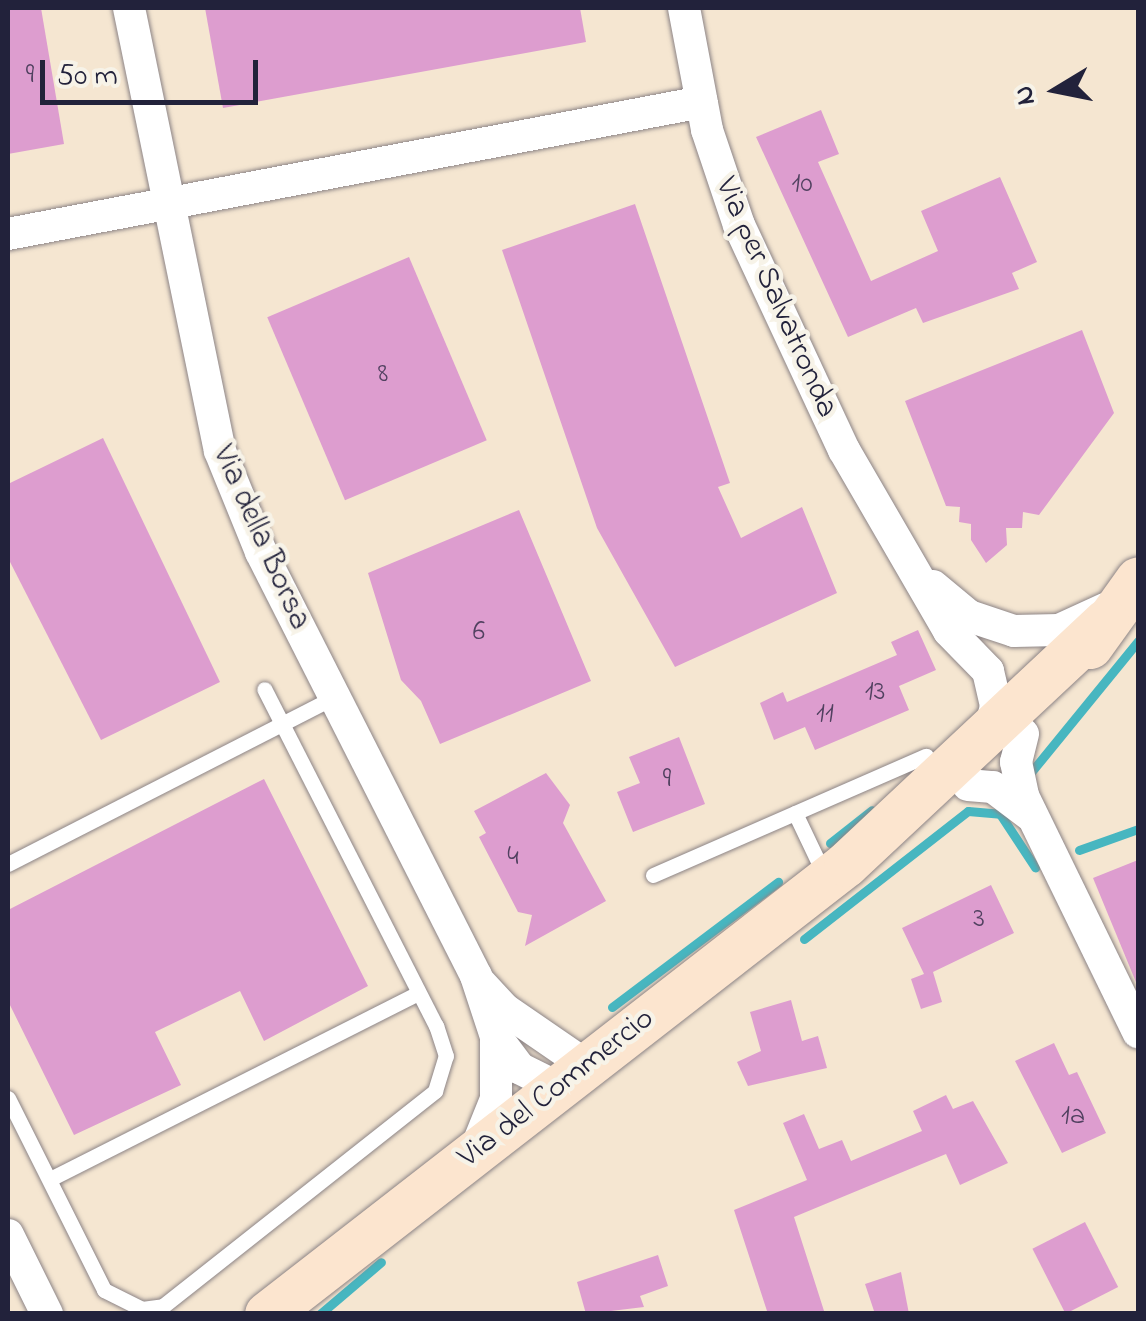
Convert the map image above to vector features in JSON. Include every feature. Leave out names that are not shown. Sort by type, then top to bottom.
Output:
[{"type":"street","name":"Via della Borsa","points":[[130,8],[220,451],[261,552],[476,976],[496,1037],[519,1068],[573,1077]]},
{"type":"street","name":"Via per Salvatronda","points":[[684,8],[702,102],[728,196],[822,407],[949,631],[988,671],[1017,774],[1138,1032]]},
{"type":"street","points":[[8,234],[702,102]]},
{"type":"street","name":"Via per Salvatronda","points":[[916,568],[969,616],[1014,631],[1072,626],[1125,597]]},
{"type":"street","name":"Via del Commercio","points":[[836,872],[968,785],[1004,737],[1125,597]]},
{"type":"street","name":"Via del Commercio","points":[[267,1314],[1004,737]]},
{"type":"street","name":"Via per Salvatronda","points":[[968,785],[993,787],[1037,822]]},
{"type":"street","name":"Via della Borsa","points":[[476,976],[573,1077]]},
{"type":"street","name":"Via della Borsa","points":[[472,1154],[495,1104],[496,1037]]},
{"type":"street","points":[[8,1235],[47,1314]]},
{"type":"lane","points":[[8,1098],[104,1290],[142,1309],[163,1306],[435,1090],[446,1056],[264,689]]},
{"type":"lane","points":[[8,864],[334,698]]},
{"type":"lane","points":[[653,875],[926,756]]},
{"type":"lane","points":[[795,813],[836,872]]},
{"type":"lane","points":[[50,1179],[418,993]]},
{"type":"building","points":[[8,8],[41,8],[64,144],[8,154]]},
{"type":"building","points":[[205,8],[580,8],[586,42],[223,108]]},
{"type":"building","points":[[821,110],[839,154],[818,162],[871,281],[938,251],[921,211],[1000,177],[1037,262],[1012,273],[1019,289],[923,323],[916,308],[848,337],[756,137]]},
{"type":"building","points":[[635,204],[730,483],[718,487],[741,538],[802,507],[837,593],[675,667],[597,528],[502,250]]},
{"type":"building","points":[[409,257],[487,440],[345,500],[267,317]]},
{"type":"building","points":[[1082,330],[1114,413],[1039,515],[1023,512],[1022,528],[1006,528],[1007,545],[986,563],[971,540],[971,524],[959,522],[960,507],[946,506],[905,401]]},
{"type":"building","points":[[103,438],[220,682],[101,740],[8,558],[8,484]]},
{"type":"building","points":[[519,510],[591,681],[440,744],[421,701],[401,680],[368,573]]},
{"type":"building","points":[[918,630],[936,670],[899,686],[909,710],[815,750],[805,727],[774,740],[760,703],[783,692],[787,702],[897,655],[891,642]]},
{"type":"building","points":[[679,737],[705,804],[633,832],[617,792],[640,783],[629,757]]},
{"type":"building","points":[[546,773],[570,805],[563,823],[606,901],[525,946],[532,915],[518,912],[479,837],[486,833],[474,811]]},
{"type":"building","points":[[264,779],[368,986],[264,1041],[240,991],[155,1032],[181,1085],[74,1135],[8,1001],[8,910]]},
{"type":"building","points":[[1138,860],[1138,987],[1093,878]]},
{"type":"building","points":[[991,885],[1014,933],[933,972],[942,1002],[921,1009],[911,979],[924,974],[902,928]]},
{"type":"building","points":[[791,1000],[802,1041],[818,1036],[827,1068],[748,1086],[737,1062],[761,1051],[750,1012]]},
{"type":"building","points":[[1054,1043],[1069,1075],[1077,1072],[1106,1133],[1062,1153],[1015,1061]]},
{"type":"building","points":[[946,1095],[953,1109],[973,1101],[1008,1163],[960,1185],[946,1154],[794,1217],[825,1314],[768,1314],[734,1210],[807,1180],[783,1123],[804,1114],[819,1149],[842,1140],[851,1161],[922,1131],[913,1111]]},
{"type":"building","points":[[1085,1222],[1118,1287],[1066,1314],[1032,1249]]},
{"type":"building","points":[[658,1255],[668,1286],[640,1296],[644,1307],[586,1314],[577,1282]]},
{"type":"building","points":[[901,1272],[909,1314],[875,1314],[865,1284]]},
{"type":"waterway","points":[[1032,771],[1138,641]]},
{"type":"waterway","points":[[830,843],[872,810]]},
{"type":"waterway","points":[[804,939],[968,811],[1000,814],[1035,867]]},
{"type":"waterway","points":[[1079,850],[1138,829]]},
{"type":"waterway","points":[[612,1007],[778,882]]},
{"type":"waterway","points":[[320,1314],[381,1262]]}]
